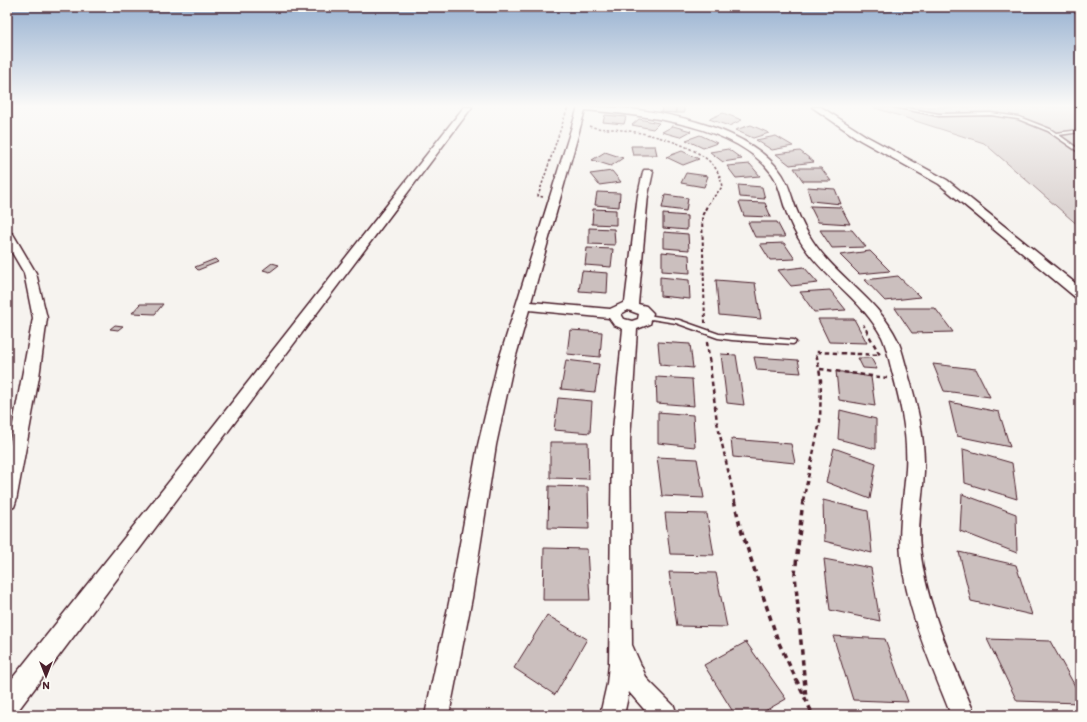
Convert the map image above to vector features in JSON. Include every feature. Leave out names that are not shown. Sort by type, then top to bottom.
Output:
[{"type":"street","points":[[7,704],[217,435],[442,141]]},
{"type":"street","points":[[436,715],[461,598],[487,445],[505,366],[555,199],[570,141]]},
{"type":"street","points":[[735,141],[747,148],[773,169],[786,191],[799,227],[810,247],[874,315],[889,336],[907,395],[915,439],[915,460],[908,529],[911,559],[917,592],[929,629],[963,715]]},
{"type":"street","points":[[867,141],[943,182],[1080,294]]},
{"type":"street","points":[[631,306],[643,195],[648,172]]},
{"type":"street","points":[[7,234],[30,273],[40,318],[31,377],[7,501]]},
{"type":"street","points":[[524,305],[614,314]]},
{"type":"street","points":[[631,306],[642,310],[647,317],[641,324],[630,326],[618,322],[614,314],[619,308],[631,306]]},
{"type":"street","points":[[612,715],[619,684],[622,644],[621,440],[630,326]]},
{"type":"street","points":[[622,644],[625,659],[639,687],[665,715]]},
{"type":"lane","points":[[1064,141],[1080,152]]},
{"type":"lane","points":[[647,317],[677,321],[705,331],[732,338],[793,342]]},
{"type":"path","points":[[555,199],[538,196],[563,141]]},
{"type":"path","points":[[665,141],[685,147],[705,158],[719,172],[722,187],[705,207],[702,216],[705,331],[717,422],[740,526],[778,641],[806,699],[812,715]]},
{"type":"path","points":[[806,699],[805,674],[797,612],[795,582],[796,556],[806,484],[812,463],[820,418],[822,395],[820,369],[816,352],[880,355],[862,322]]},
{"type":"path","points":[[820,369],[887,378],[891,392],[907,395]]},
{"type":"shaded area","points":[[977,141],[1080,141],[1080,227],[984,143]]},
{"type":"building","points":[[687,141],[712,141],[717,143],[703,148]]},
{"type":"building","points":[[757,141],[784,141],[793,146],[772,150]]},
{"type":"building","points":[[631,146],[655,146],[657,155],[633,155]]},
{"type":"building","points":[[728,149],[742,159],[723,162],[710,152]]},
{"type":"building","points":[[682,151],[699,159],[683,165],[666,157]]},
{"type":"building","points":[[800,151],[814,162],[790,165],[776,154]]},
{"type":"building","points":[[605,152],[623,158],[611,166],[592,160]]},
{"type":"building","points":[[750,164],[760,176],[736,178],[727,166]]},
{"type":"building","points":[[794,168],[821,168],[831,181],[803,181]]},
{"type":"building","points":[[612,171],[621,182],[599,185],[590,174]]},
{"type":"building","points":[[686,173],[708,176],[704,187],[681,183]]},
{"type":"building","points":[[738,185],[762,187],[765,199],[740,197]]},
{"type":"building","points":[[807,187],[835,189],[841,204],[811,201]]},
{"type":"building","points":[[597,192],[620,193],[619,207],[595,205]]},
{"type":"building","points":[[665,195],[688,198],[686,211],[662,208]]},
{"type":"building","points":[[739,202],[765,203],[771,217],[744,216]]},
{"type":"building","points":[[810,206],[841,207],[850,224],[818,222]]},
{"type":"building","points":[[593,209],[616,210],[616,225],[592,224]]},
{"type":"building","points":[[663,214],[687,216],[687,230],[663,228]]},
{"type":"building","points":[[748,222],[777,222],[785,237],[755,237]]},
{"type":"building","points":[[589,228],[614,229],[615,245],[589,244]]},
{"type":"building","points":[[820,230],[852,230],[866,247],[832,248]]},
{"type":"building","points":[[664,232],[688,234],[689,250],[664,248]]},
{"type":"building","points":[[784,243],[795,259],[770,260],[760,244]]},
{"type":"building","points":[[587,248],[613,249],[611,267],[585,265]]},
{"type":"building","points":[[870,251],[890,271],[859,274],[840,255]]},
{"type":"building","points":[[662,252],[689,255],[690,273],[662,271]]},
{"type":"building","points":[[215,259],[218,262],[198,270],[195,267]]},
{"type":"building","points":[[272,263],[279,265],[270,272],[263,270]]},
{"type":"building","points":[[804,267],[818,283],[791,286],[778,270]]},
{"type":"building","points":[[582,271],[608,273],[607,293],[579,291]]},
{"type":"building","points":[[898,276],[920,297],[885,301],[865,280]]},
{"type":"building","points":[[660,277],[689,280],[690,299],[660,296]]},
{"type":"building","points":[[716,280],[755,283],[761,319],[719,315]]},
{"type":"building","points":[[830,290],[846,310],[814,312],[800,292]]},
{"type":"building","points":[[140,304],[163,304],[155,314],[132,313]]},
{"type":"building","points":[[895,308],[935,308],[953,332],[912,333]]},
{"type":"building","points":[[818,319],[854,319],[867,343],[829,342]]},
{"type":"building","points":[[115,325],[123,326],[118,330],[110,329]]},
{"type":"building","points":[[570,330],[602,332],[600,357],[567,354]]},
{"type":"building","points":[[658,342],[690,344],[693,368],[660,365]]},
{"type":"building","points":[[721,354],[736,355],[744,405],[727,403]]},
{"type":"building","points":[[754,357],[798,360],[801,373],[757,370]]},
{"type":"building","points":[[858,358],[871,358],[877,369],[863,368]]},
{"type":"building","points":[[566,360],[599,364],[595,392],[561,389]]},
{"type":"building","points":[[933,364],[976,369],[990,397],[944,391]]},
{"type":"building","points":[[836,371],[871,377],[875,406],[839,400]]},
{"type":"building","points":[[656,377],[692,379],[694,406],[657,403]]},
{"type":"building","points":[[558,398],[592,401],[590,433],[554,430]]},
{"type":"building","points":[[949,402],[999,412],[1010,447],[957,436]]},
{"type":"building","points":[[840,410],[876,419],[876,449],[838,439]]},
{"type":"building","points":[[658,412],[693,415],[695,447],[658,443]]},
{"type":"building","points":[[731,439],[791,444],[795,463],[733,457]]},
{"type":"building","points":[[550,442],[588,442],[589,479],[550,478]]},
{"type":"building","points":[[834,448],[876,463],[870,499],[826,482]]},
{"type":"building","points":[[963,449],[1012,463],[1017,499],[965,483]]},
{"type":"building","points":[[657,457],[697,459],[704,498],[662,496]]},
{"type":"building","points":[[549,486],[588,487],[589,529],[548,528]]},
{"type":"building","points":[[962,494],[1016,514],[1017,553],[960,531]]},
{"type":"building","points":[[823,500],[868,511],[872,553],[824,541]]},
{"type":"building","points":[[665,513],[707,514],[714,555],[670,554]]},
{"type":"building","points":[[544,548],[587,549],[590,600],[543,600]]},
{"type":"building","points":[[959,552],[1016,565],[1032,615],[971,601]]},
{"type":"building","points":[[824,559],[871,568],[880,621],[830,610]]},
{"type":"building","points":[[669,572],[716,573],[727,627],[677,626]]},
{"type":"building","points":[[547,615],[587,639],[555,695],[514,668]]},
{"type":"building","points":[[833,636],[885,639],[908,702],[853,700]]},
{"type":"building","points":[[987,639],[1050,641],[1080,695],[1080,703],[1017,701]]},
{"type":"building","points":[[746,642],[786,699],[758,715],[735,715],[704,665]]}]
